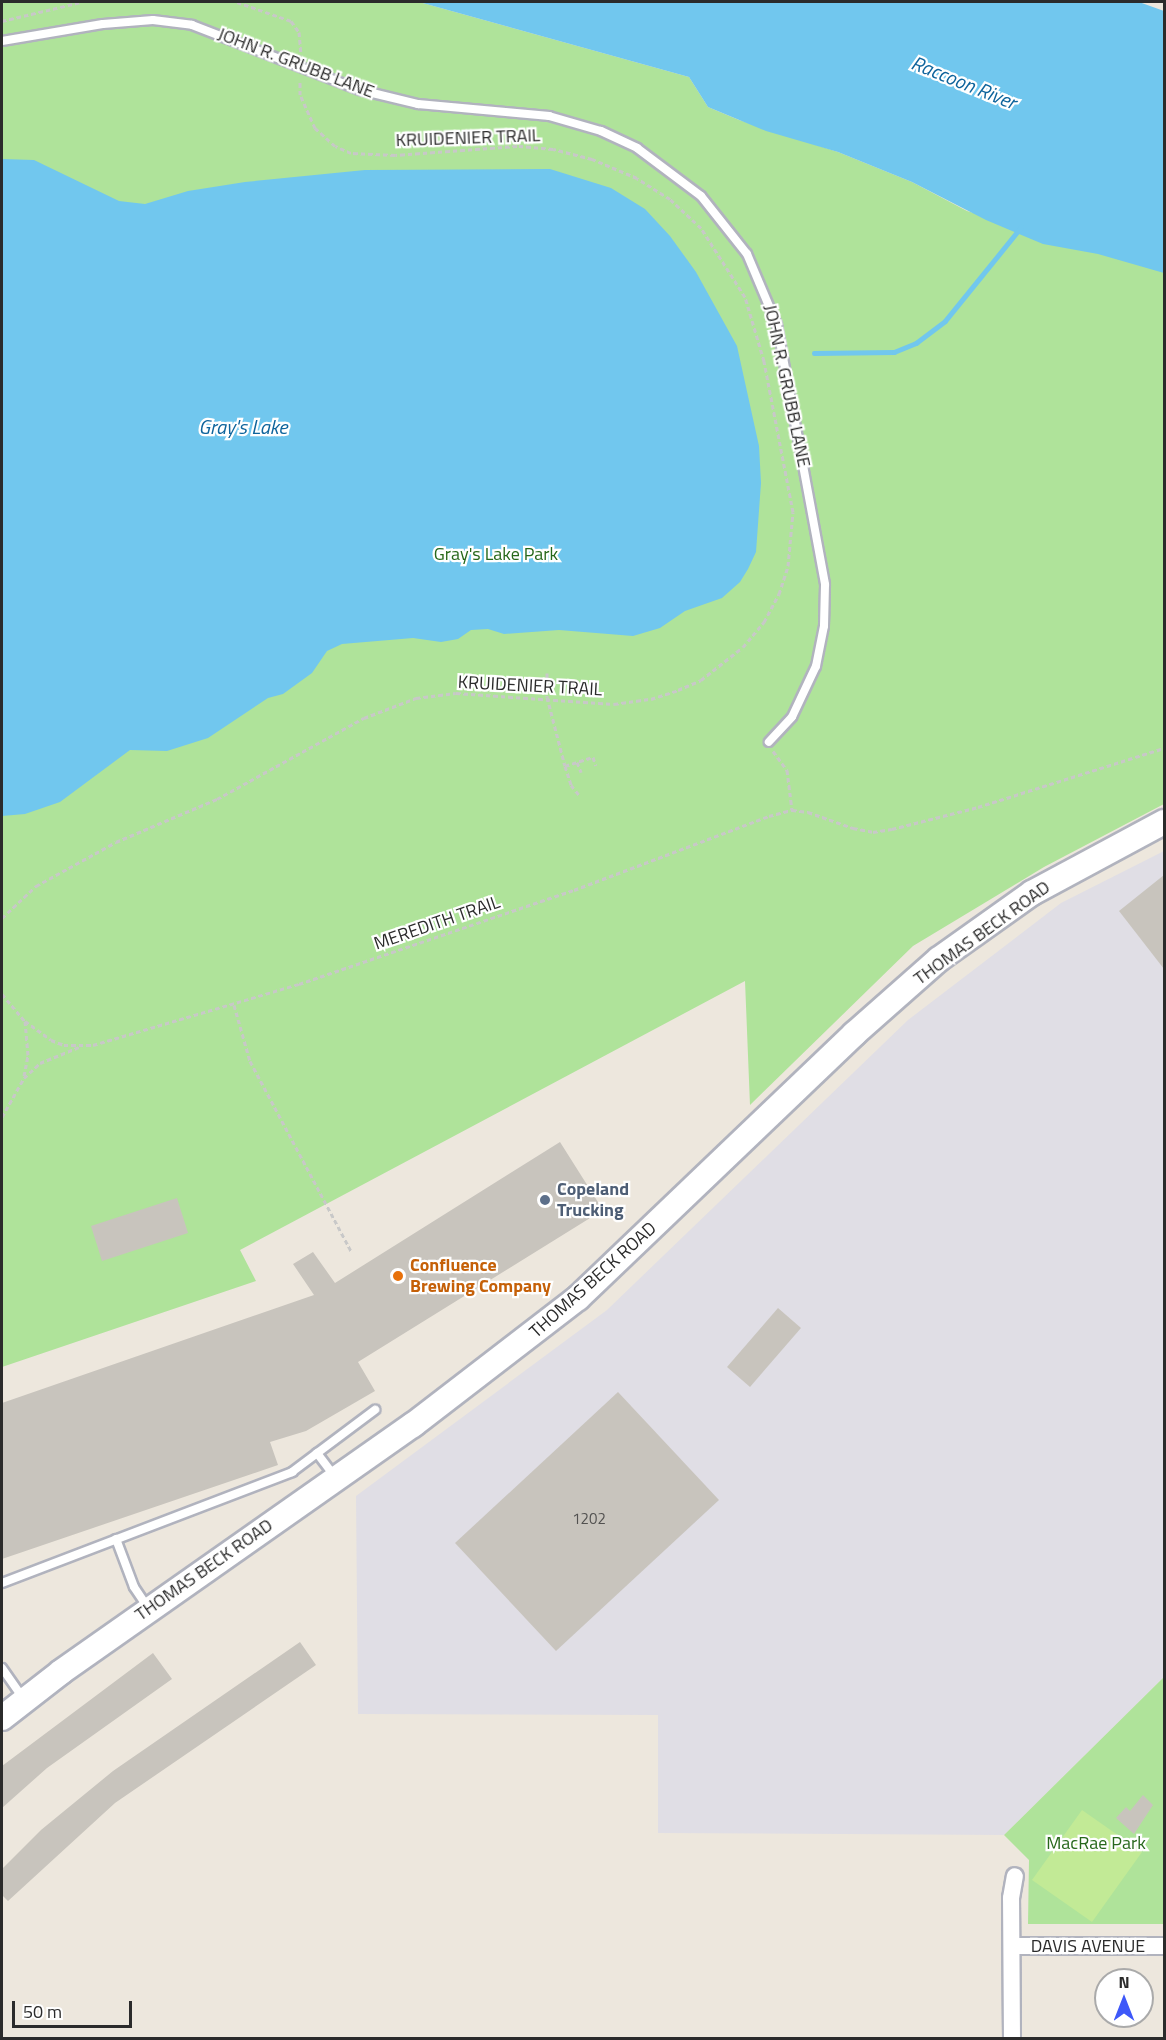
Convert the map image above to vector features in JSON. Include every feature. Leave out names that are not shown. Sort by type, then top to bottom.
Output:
[{"type":"main road","name":"THOMAS BECK ROAD","points":[[2,1718],[149,1609],[478,1377],[578,1298],[854,1034],[939,959],[1032,893],[1164,822]]},
{"type":"street","points":[[1012,2038],[1015,1876]]},
{"type":"street","name":"DAVIS AVENUE","points":[[1012,1946],[1164,1946]]},
{"type":"lane","name":"JOHN R. GRUBB LANE","points":[[2,41],[153,20],[224,35],[300,68],[360,90],[418,104],[549,116],[601,131],[637,148],[673,173],[725,223],[765,290],[777,325],[825,585],[824,626],[816,666],[792,717],[769,742]]},
{"type":"lane","points":[[2,1583],[292,1472],[375,1410]]},
{"type":"lane","points":[[317,1453],[336,1478]]},
{"type":"lane","points":[[116,1539],[134,1587],[149,1609]]},
{"type":"lane","points":[[2,1668],[24,1701]]},
{"type":"path","points":[[2,21],[81,2]]},
{"type":"path","name":"KRUIDENIER TRAIL","points":[[2,918],[18,900],[70,867],[235,789],[387,708],[416,698],[456,693],[614,704],[651,699],[701,680],[743,647],[764,621],[779,594],[788,566],[793,512],[753,318],[735,278],[701,228],[659,190],[637,178],[573,154],[531,147],[385,155],[351,153],[324,139],[306,113],[300,94],[299,32],[291,21],[237,2]]},
{"type":"path","points":[[547,673],[548,701],[565,766],[571,785],[580,796]]},
{"type":"path","points":[[769,742],[787,770],[792,810],[808,812],[863,830],[892,829],[978,807],[1164,748]]},
{"type":"path","points":[[565,766],[593,757],[596,766]]},
{"type":"path","points":[[577,762],[580,772]]},
{"type":"path","name":"MEREDITH TRAIL","points":[[2,994],[25,1021],[51,1040],[80,1047],[234,1005],[518,909],[792,810]]},
{"type":"path","points":[[234,1005],[250,1061],[352,1253]]},
{"type":"path","points":[[24,1078],[28,1055],[25,1021]]},
{"type":"path","points":[[2,1116],[24,1078],[40,1063],[80,1047]]},
{"type":"shaded area","points":[[1164,851],[1164,1677],[1004,1835],[658,1833],[658,1715],[358,1714],[356,1496],[607,1310],[908,1020],[1061,903]]},
{"type":"green space","name":"Gray's Lake Park","points":[[2,2],[419,2],[689,77],[708,107],[739,120],[838,152],[912,182],[967,211],[1164,268],[1164,804],[1044,867],[913,946],[750,1105],[745,981],[240,1250],[256,1281],[2,1367]]},
{"type":"green space","name":"MacRae Park","points":[[1164,1677],[1164,1924],[1028,1924],[1029,1860],[1004,1835]]},
{"type":"green space","points":[[1082,1810],[1142,1852],[1092,1922],[1032,1880]]},
{"type":"water","name":"Raccoon River","points":[[419,2],[1139,2],[1164,11],[1164,273],[1098,254],[1043,244],[986,220],[912,182],[838,152],[766,131],[708,107],[689,77]]},
{"type":"water","name":"Gray's Lake","points":[[2,159],[34,160],[119,201],[145,204],[188,191],[245,182],[365,170],[550,169],[611,188],[645,209],[670,236],[696,272],[737,346],[759,446],[761,483],[756,552],[748,569],[740,582],[722,598],[685,611],[660,628],[633,636],[559,630],[504,634],[488,629],[471,630],[458,639],[441,642],[413,638],[342,644],[327,651],[312,673],[283,694],[268,698],[208,738],[167,751],[130,750],[60,802],[25,814],[2,816]]},
{"type":"building","points":[[1164,875],[1164,969],[1119,911]]},
{"type":"building","points":[[560,1142],[603,1210],[358,1362],[375,1391],[306,1431],[270,1442],[278,1465],[2,1559],[2,1403],[314,1295],[293,1264],[313,1252],[335,1283]]},
{"type":"building","points":[[177,1198],[188,1233],[102,1261],[91,1226]]},
{"type":"building","points":[[778,1308],[801,1328],[750,1387],[727,1367]]},
{"type":"building","points":[[618,1392],[719,1500],[556,1651],[455,1543]]},
{"type":"building","points":[[300,1642],[316,1665],[115,1803],[8,1901],[2,1895],[2,1869],[41,1830],[113,1771]]},
{"type":"building","points":[[153,1653],[172,1679],[47,1768],[2,1808],[2,1766]]},
{"type":"building","points":[[1143,1795],[1153,1805],[1134,1834],[1116,1818],[1126,1807],[1130,1811]]},
{"type":"waterway","points":[[814,353],[894,352],[916,343],[945,321],[1021,227]]},
{"type":"place","name":"Copeland Trucking","points":[[545,1200]]},
{"type":"place","name":"Confluence Brewing Company","points":[[398,1276]]}]
